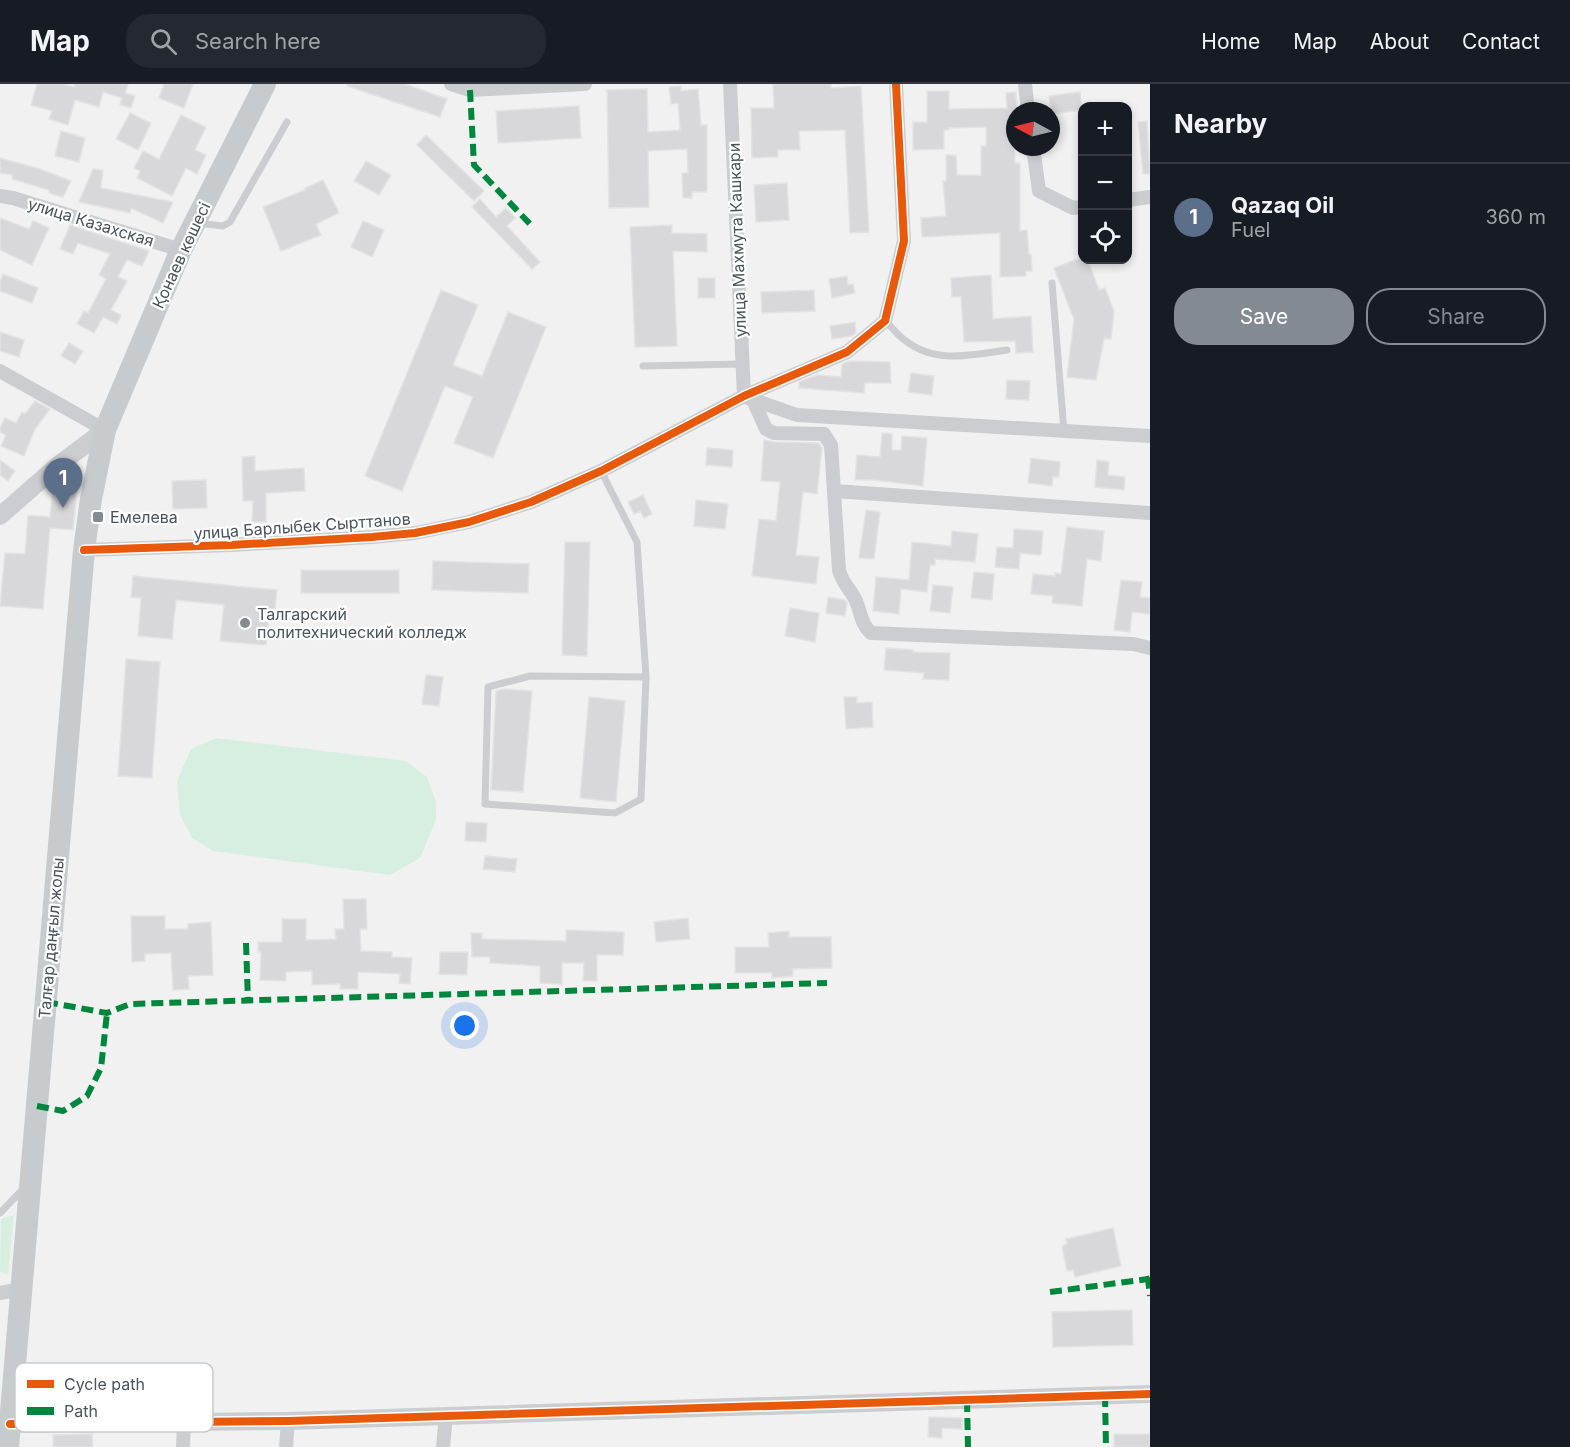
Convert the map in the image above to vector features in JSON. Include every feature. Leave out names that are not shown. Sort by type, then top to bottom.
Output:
[{"type":"main road","name":"Қонаев көшесі","points":[[105,430],[181,250],[265,84]]},
{"type":"main road","name":"Талғар даңғыл жолы","points":[[8,1447],[10,1424],[6,1291],[30,1182],[84,550],[91,499],[105,430]]},
{"type":"street","points":[[451,84],[470,90],[585,84]]},
{"type":"street","name":"улица Махмута Кашкари","points":[[730,84],[742,364],[748,398]]},
{"type":"street","points":[[885,321],[904,241],[896,84]]},
{"type":"street","points":[[1025,84],[1027,102]]},
{"type":"street","points":[[1034,156],[1039,191],[1073,208],[1078,208]]},
{"type":"street","name":"улица Казахская","points":[[0,196],[13,198],[181,250]]},
{"type":"street","points":[[1132,199],[1150,197]]},
{"type":"street","name":"улица Барлыбек Сырттанов","points":[[84,550],[372,537],[415,533],[469,522],[521,505],[601,471],[748,398],[848,352],[885,321]]},
{"type":"street","points":[[0,371],[105,430],[57,466],[0,516]]},
{"type":"street","points":[[748,398],[797,416],[1150,436]]},
{"type":"street","points":[[748,398],[766,429],[774,433],[824,434],[829,439],[841,579],[856,600],[864,627],[871,633],[1133,644],[1150,648]]},
{"type":"street","points":[[834,491],[1150,513]]},
{"type":"street","points":[[213,1422],[1150,1394]]},
{"type":"street","points":[[443,1447],[446,1415]]},
{"type":"street","points":[[286,1447],[288,1421]]},
{"type":"street","points":[[10,1424],[15,1424]]},
{"type":"street","points":[[183,1447],[184,1432]]},
{"type":"lane","points":[[195,223],[227,225],[287,122]]},
{"type":"lane","points":[[1052,283],[1064,432]]},
{"type":"lane","points":[[885,321],[912,346],[920,351],[939,356],[964,357],[1007,350]]},
{"type":"lane","points":[[643,366],[742,364]]},
{"type":"lane","points":[[601,471],[637,542],[646,677],[641,798],[615,813],[485,804],[488,687],[530,676],[646,677]]},
{"type":"lane","points":[[0,1213],[30,1182]]},
{"type":"green space","points":[[216,738],[406,761],[427,777],[436,802],[436,820],[420,858],[390,875],[213,851],[192,838],[180,815],[177,781],[191,749]]},
{"type":"green space","points":[[14,1215],[8,1275],[0,1272],[1,1219]]},
{"type":"building","points":[[37,84],[64,84],[74,87],[75,84],[128,84],[125,93],[135,96],[131,108],[120,105],[122,98],[103,92],[99,107],[75,100],[68,125],[49,119],[52,111],[31,105]]},
{"type":"building","points":[[164,84],[193,84],[184,108],[159,98]]},
{"type":"building","points":[[348,84],[405,84],[447,99],[440,117],[347,86]]},
{"type":"building","points":[[773,84],[831,84],[831,88],[861,86],[869,232],[850,233],[845,130],[799,131],[800,150],[778,150],[778,157],[752,158],[751,108],[774,108]]},
{"type":"building","points":[[681,86],[681,91],[698,89],[701,125],[707,125],[707,192],[692,192],[692,198],[683,198],[682,173],[688,173],[687,149],[648,151],[649,207],[609,208],[607,90],[647,89],[648,132],[680,130],[678,103],[671,104],[669,87]]},
{"type":"building","points":[[927,91],[949,91],[949,109],[1006,108],[1006,156],[1015,156],[1015,163],[1020,163],[1020,231],[1027,230],[1029,254],[1031,254],[1032,271],[1026,271],[1026,276],[1000,277],[1000,233],[922,237],[921,218],[946,216],[943,181],[946,181],[946,155],[956,155],[957,175],[981,175],[981,146],[986,146],[986,127],[949,128],[949,130],[944,130],[944,149],[913,150],[913,122],[927,122]]},
{"type":"building","points":[[1016,92],[1017,102],[1007,102],[1006,93]]},
{"type":"building","points":[[1080,92],[1081,102],[1078,102],[1078,111],[1060,113],[1060,102],[1050,102],[1049,96]]},
{"type":"building","points":[[579,106],[581,138],[498,143],[496,111]]},
{"type":"building","points":[[130,113],[151,123],[138,150],[116,139]]},
{"type":"building","points":[[181,115],[206,127],[195,150],[206,155],[197,174],[186,168],[172,196],[137,178],[140,171],[134,168],[143,151],[159,159]]},
{"type":"building","points":[[1147,121],[1150,174],[1143,174],[1138,122]]},
{"type":"building","points":[[61,131],[85,138],[79,162],[55,156]]},
{"type":"building","points":[[426,135],[484,191],[474,201],[417,145]]},
{"type":"building","points":[[0,158],[40,169],[71,181],[63,197],[49,193],[49,190],[12,179],[13,175],[0,173]]},
{"type":"building","points":[[366,161],[391,175],[379,195],[354,181]]},
{"type":"building","points":[[93,169],[103,170],[101,188],[173,202],[163,223],[131,208],[130,213],[79,202]]},
{"type":"building","points":[[323,180],[339,213],[316,224],[321,235],[281,251],[263,207]]},
{"type":"building","points":[[787,183],[789,220],[756,222],[754,185]]},
{"type":"building","points":[[480,199],[496,217],[506,208],[515,218],[507,226],[540,262],[532,269],[472,207]]},
{"type":"building","points":[[0,218],[29,229],[33,221],[49,228],[32,265],[0,250]]},
{"type":"building","points":[[363,221],[384,230],[372,257],[351,247]]},
{"type":"building","points":[[70,225],[149,251],[142,266],[127,260],[118,277],[127,281],[111,310],[121,315],[117,324],[103,317],[94,333],[77,324],[84,311],[88,313],[106,279],[99,275],[110,254],[78,243],[73,254],[60,249]]},
{"type":"building","points":[[672,225],[672,233],[707,234],[707,252],[673,251],[677,346],[635,347],[630,227]]},
{"type":"building","points":[[1078,259],[1078,264],[1089,264],[1099,290],[1105,288],[1114,311],[1111,339],[1104,339],[1096,380],[1067,377],[1074,319],[1054,268]]},
{"type":"building","points":[[3,274],[38,288],[32,303],[0,291]]},
{"type":"building","points":[[991,275],[993,319],[1031,316],[1033,352],[1016,353],[1015,341],[964,342],[961,297],[952,297],[951,278]]},
{"type":"building","points":[[847,276],[848,285],[853,284],[855,293],[832,298],[829,279]]},
{"type":"building","points":[[698,278],[715,278],[715,298],[698,298]]},
{"type":"building","points":[[441,290],[478,305],[453,365],[482,376],[508,312],[546,327],[493,458],[454,443],[473,397],[445,386],[402,491],[365,476]]},
{"type":"building","points":[[814,290],[815,311],[762,313],[761,292]]},
{"type":"building","points":[[855,322],[856,333],[852,336],[832,339],[830,326]]},
{"type":"building","points":[[0,332],[24,340],[19,357],[0,351]]},
{"type":"building","points":[[69,343],[83,351],[75,364],[61,356]]},
{"type":"building","points":[[850,361],[890,362],[891,383],[865,383],[864,393],[799,388],[799,382],[817,375],[841,377],[842,364]]},
{"type":"building","points":[[911,373],[934,376],[932,395],[908,392]]},
{"type":"building","points":[[1007,380],[1030,381],[1029,400],[1006,399]]},
{"type":"building","points":[[35,401],[50,409],[35,429],[24,456],[1,446],[6,435],[0,432],[0,428],[5,418],[16,423],[22,412],[25,414]]},
{"type":"building","points":[[882,433],[892,434],[892,450],[901,450],[902,436],[927,438],[923,486],[855,480],[857,455],[880,457]]},
{"type":"building","points":[[764,440],[819,443],[822,448],[817,494],[803,492],[796,555],[819,557],[816,584],[752,576],[759,519],[776,521],[780,482],[761,481]]},
{"type":"building","points":[[707,448],[733,450],[732,467],[706,465]]},
{"type":"building","points":[[255,456],[255,471],[304,468],[305,491],[266,493],[266,522],[252,522],[253,501],[243,501],[242,457]]},
{"type":"building","points":[[1031,458],[1060,462],[1059,477],[1053,477],[1052,486],[1028,483]]},
{"type":"building","points":[[0,460],[15,471],[8,481],[0,475]]},
{"type":"building","points":[[1097,460],[1109,462],[1108,475],[1125,477],[1124,490],[1095,487]]},
{"type":"building","points":[[206,480],[207,508],[173,509],[172,481]]},
{"type":"building","points":[[53,487],[77,489],[73,530],[50,528],[43,609],[0,606],[5,553],[25,554],[28,515],[50,517]]},
{"type":"building","points":[[643,495],[652,514],[644,518],[640,511],[634,514],[628,502]]},
{"type":"building","points":[[696,500],[728,504],[725,529],[694,526]]},
{"type":"building","points":[[866,510],[880,512],[874,559],[859,558]]},
{"type":"building","points":[[1067,527],[1104,531],[1101,561],[1087,559],[1082,606],[1052,603],[1053,596],[1031,594],[1033,574],[1055,576],[1055,573],[1061,574]]},
{"type":"building","points":[[1014,529],[1043,531],[1041,555],[1020,553],[1019,569],[995,567],[997,547],[1013,548]]},
{"type":"building","points":[[952,531],[978,534],[975,562],[935,559],[935,565],[930,565],[927,592],[901,589],[899,614],[873,611],[876,577],[909,580],[912,542],[951,546]]},
{"type":"building","points":[[565,542],[590,542],[587,656],[562,655]]},
{"type":"building","points":[[433,561],[529,564],[528,593],[432,590]]},
{"type":"building","points":[[301,570],[399,570],[399,593],[301,593]]},
{"type":"building","points":[[974,572],[994,574],[992,600],[971,598]]},
{"type":"building","name":"Талгарский политехнический колледж","points":[[133,576],[277,590],[275,609],[270,609],[266,645],[220,641],[224,605],[176,600],[172,639],[138,636],[141,598],[131,597]]},
{"type":"building","points":[[1121,580],[1142,582],[1140,597],[1150,598],[1150,614],[1132,612],[1130,632],[1114,630]]},
{"type":"building","points":[[933,585],[953,587],[950,613],[930,611]]},
{"type":"building","points":[[828,597],[845,600],[847,603],[845,616],[826,613]]},
{"type":"building","points":[[790,608],[819,613],[815,642],[785,636]]},
{"type":"building","points":[[886,648],[913,650],[913,652],[950,653],[949,680],[923,679],[924,673],[884,670]]},
{"type":"building","points":[[126,659],[160,662],[152,778],[118,776]]},
{"type":"building","points":[[426,675],[443,677],[439,706],[422,704]]},
{"type":"building","points":[[503,689],[532,691],[523,792],[491,790],[496,691]]},
{"type":"building","points":[[589,697],[625,701],[616,802],[580,798]]},
{"type":"building","points":[[844,697],[857,697],[857,703],[872,702],[873,727],[846,729]]},
{"type":"building","points":[[466,822],[487,823],[486,842],[465,841]]},
{"type":"building","points":[[485,856],[517,859],[515,872],[483,869]]},
{"type":"building","points":[[343,899],[366,899],[367,929],[360,929],[361,951],[392,952],[392,957],[412,958],[410,984],[399,983],[400,974],[358,972],[358,989],[340,989],[340,984],[312,985],[312,971],[286,972],[286,981],[260,980],[261,952],[258,952],[258,942],[282,942],[282,919],[306,919],[306,940],[336,939],[335,929],[344,929]]},
{"type":"building","points":[[131,916],[165,916],[165,929],[188,929],[188,924],[211,922],[213,975],[188,976],[189,989],[173,990],[171,953],[145,954],[145,961],[132,962]]},
{"type":"building","points":[[688,918],[690,939],[656,942],[654,922]]},
{"type":"building","points":[[566,930],[624,932],[623,955],[597,955],[597,981],[583,981],[584,963],[562,963],[562,984],[540,983],[540,966],[490,963],[490,957],[472,957],[471,933],[482,933],[482,939],[566,941]]},
{"type":"building","points":[[789,931],[789,937],[831,937],[832,968],[793,969],[793,976],[772,978],[772,973],[735,973],[735,947],[769,947],[768,933]]},
{"type":"building","points":[[440,952],[468,952],[467,975],[439,974]]},
{"type":"building","points":[[1113,1228],[1121,1266],[1075,1277],[1073,1270],[1067,1271],[1062,1246],[1067,1244],[1066,1239]]},
{"type":"building","points":[[1132,1310],[1133,1345],[1053,1347],[1052,1312]]},
{"type":"building","points":[[929,1417],[962,1418],[962,1429],[942,1428],[942,1438],[928,1437]]},
{"type":"building","points":[[92,1434],[93,1447],[53,1447],[53,1435]]},
{"type":"building","points":[[1114,1434],[1150,1434],[1150,1447],[1114,1447]]},
{"type":"marked path","points":[[470,90],[474,165],[530,224]]},
{"type":"marked path","points":[[246,943],[248,1001]]},
{"type":"marked path","points":[[46,1002],[107,1013],[130,1004],[827,983]]},
{"type":"marked path","points":[[37,1106],[63,1111],[87,1096],[101,1068],[107,1013]]},
{"type":"marked path","points":[[1150,1278],[1148,1279],[1150,1296]]},
{"type":"marked path","points":[[1050,1292],[1148,1279]]},
{"type":"marked path","points":[[1105,1395],[1106,1447]]},
{"type":"marked path","points":[[967,1400],[968,1447]]},
{"type":"cycle path","points":[[84,550],[372,537],[415,533],[469,522],[531,502],[601,471],[744,396],[847,352],[885,321],[904,241],[896,84]]},
{"type":"cycle path","points":[[213,1422],[1150,1394]]},
{"type":"cycle path","points":[[10,1424],[15,1424]]},
{"type":"place","name":"Qazaq Oil","points":[[63,508]]},
{"type":"place","name":"Емелева","points":[[98,517]]},
{"type":"place","name":"Талгарский политехнический колледж","points":[[245,623]]}]
